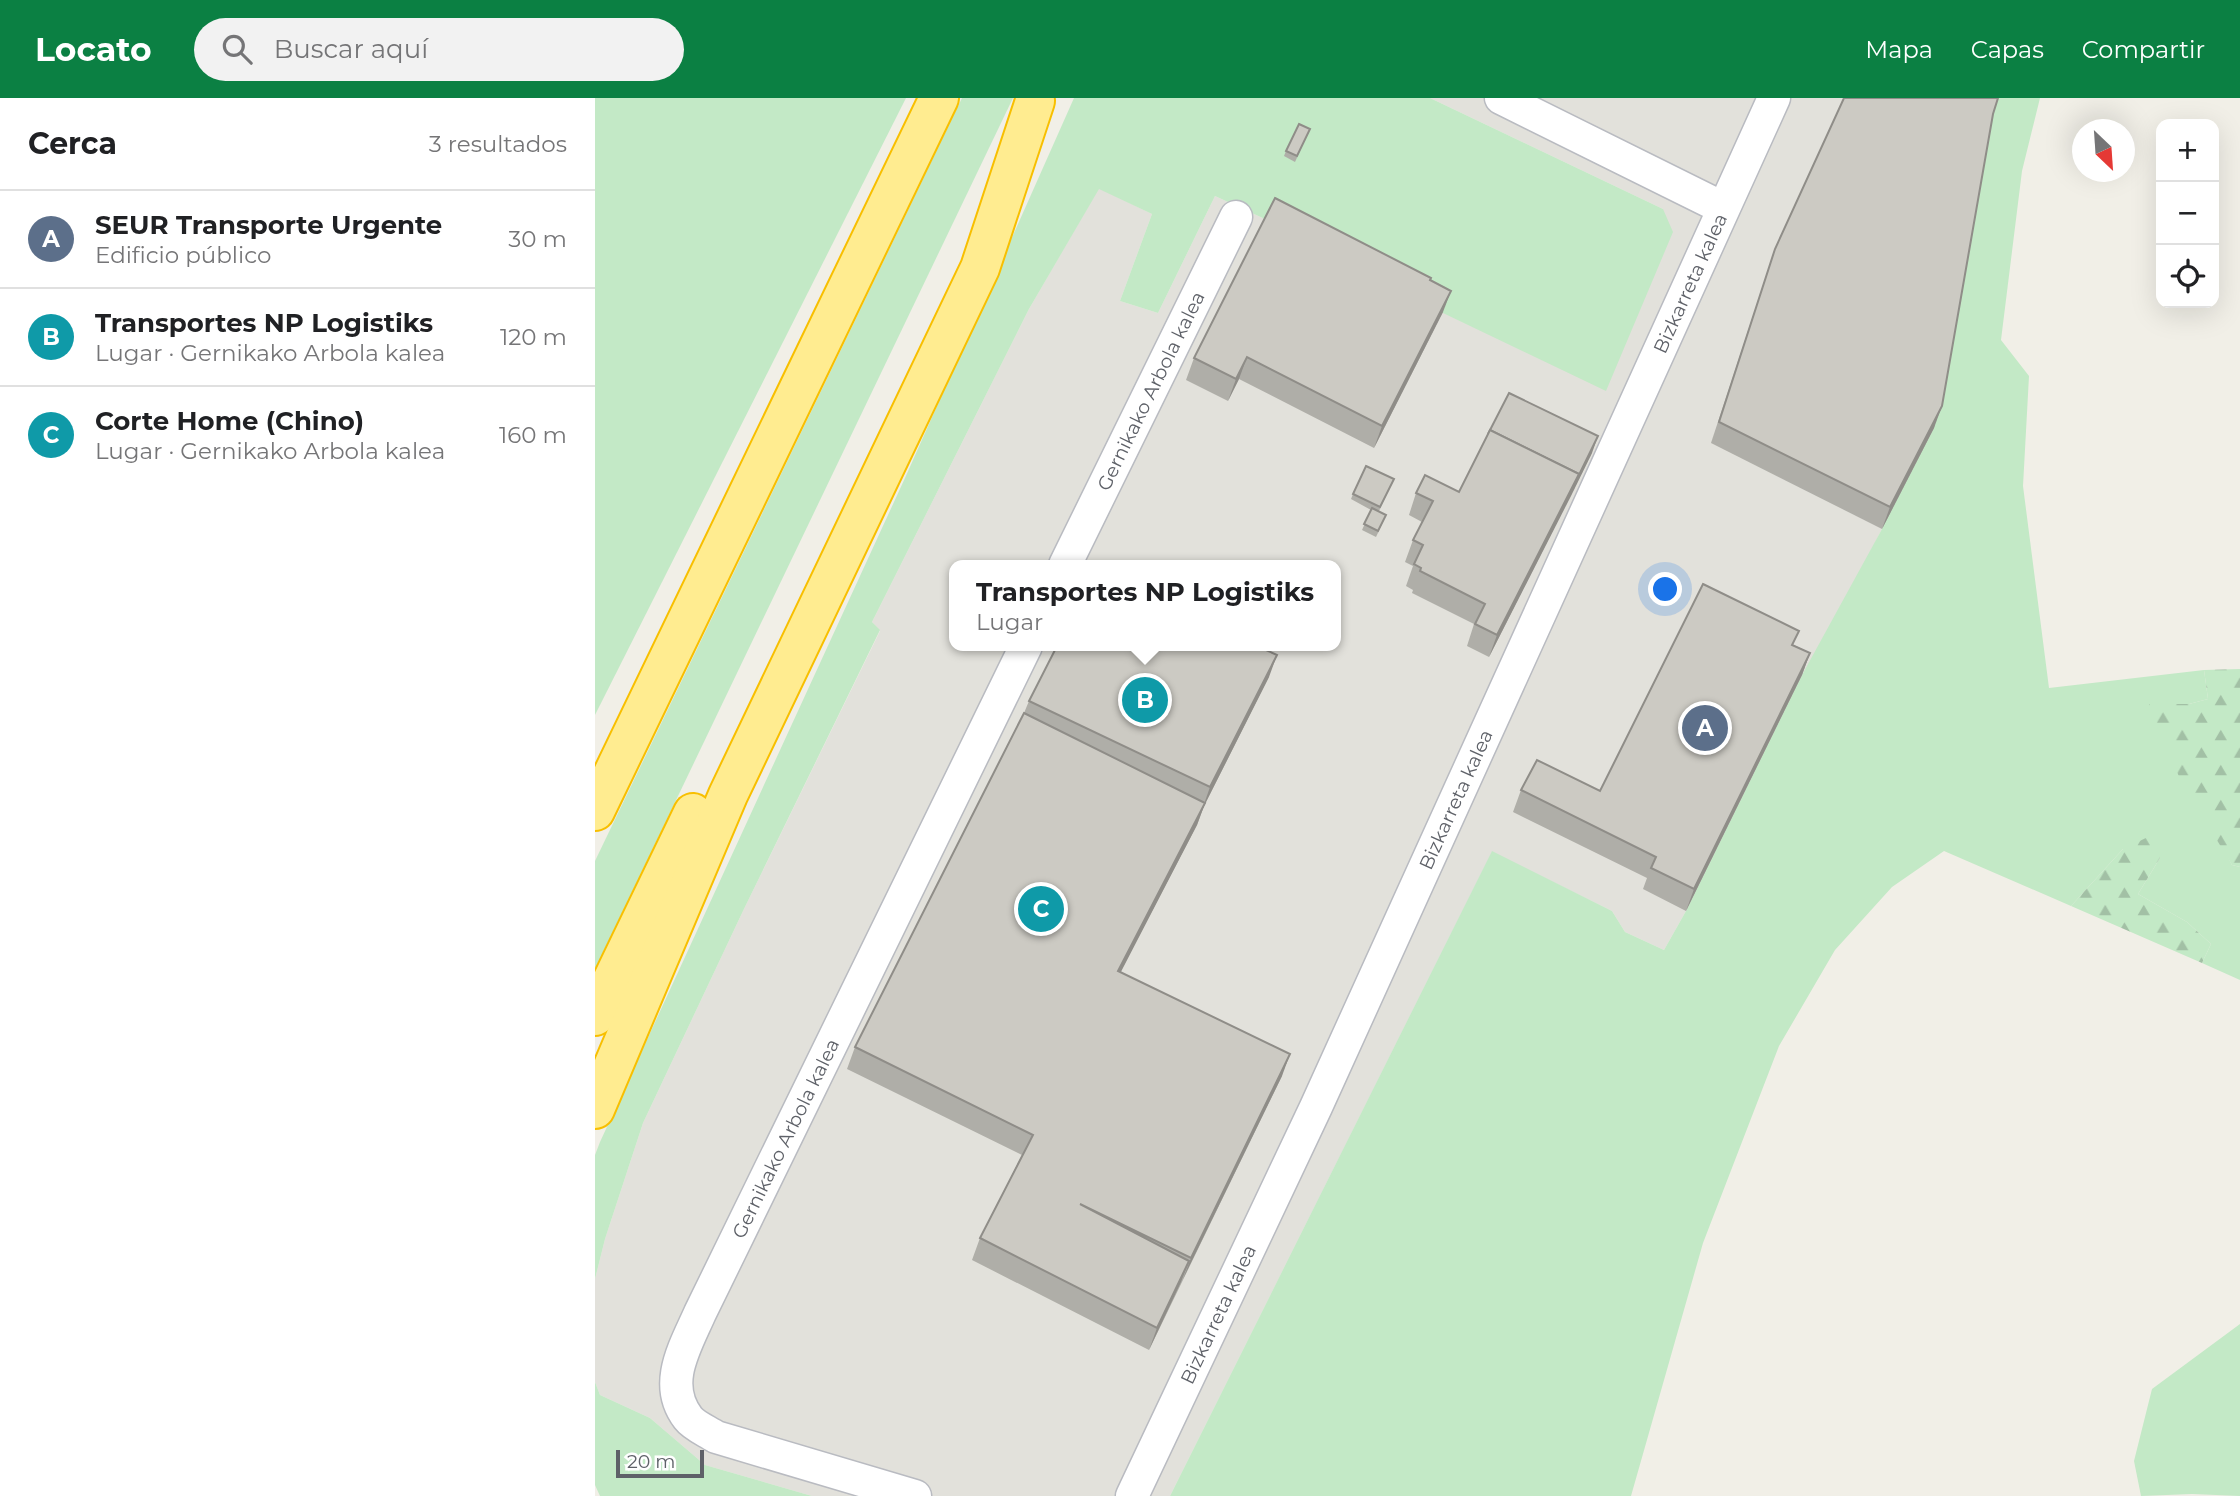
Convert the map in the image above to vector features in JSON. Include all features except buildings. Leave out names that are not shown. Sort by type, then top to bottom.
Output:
[{"type":"highway","points":[[595,811],[939,98]]},
{"type":"highway","points":[[595,1016],[1036,100]]},
{"type":"highway","points":[[595,1109],[728,795],[980,268],[1036,100]]},
{"type":"street","points":[[1501,98],[1724,208]]},
{"type":"street","name":"Bizkarreta kalea","points":[[1132,1496],[1316,1107],[1773,98]]},
{"type":"street","name":"Gernikako Arbola kalea","points":[[1067,560],[1236,217]]},
{"type":"street","name":"Gernikako Arbola kalea","points":[[915,1496],[716,1437],[689,1420],[675,1395],[676,1369],[700,1313],[1024,651]]},
{"type":"shaded area","points":[[1430,98],[1996,98],[1882,529],[1664,950],[1625,932],[1612,911],[1492,852],[1170,1496],[812,1496],[705,1465],[650,1418],[600,1395],[595,1382],[595,1279],[605,1239],[643,1123],[880,631],[872,622],[1029,309],[1099,188],[1152,214],[1120,301],[1158,313],[1215,196],[1267,220],[1663,209]]},
{"type":"green space","points":[[595,98],[906,98],[595,715]]},
{"type":"green space","points":[[962,98],[1013,98],[595,969],[595,861]]},
{"type":"green space","points":[[1074,98],[1430,98],[1663,209],[1673,232],[1606,391],[1443,313],[1267,220],[1215,196],[1158,313],[1120,301],[1152,214],[1099,189],[1029,309],[872,622],[880,630],[643,1123],[605,1239],[595,1279],[595,1155],[600,1142],[905,478]]},
{"type":"green space","points":[[1996,98],[2040,98],[2022,171],[2001,340],[2029,376],[2023,486],[2049,688],[2204,670],[2208,699],[2189,704],[2150,704],[2232,865],[2240,867],[2240,980],[2202,963],[2211,944],[2187,922],[2138,894],[2160,858],[2123,849],[2071,906],[1944,851],[1892,887],[1835,950],[1779,1046],[1703,1243],[1631,1496],[1170,1496],[1492,851],[1612,911],[1625,932],[1664,950],[1686,911],[1802,675],[1882,529]]},
{"type":"green space","points":[[2240,669],[2240,867],[2232,865],[2180,779],[2149,704],[2189,704],[2208,699],[2204,670]]},
{"type":"green space","points":[[2150,836],[2160,858],[2138,894],[2187,922],[2211,944],[2202,963],[2071,906],[2123,849]]},
{"type":"green space","points":[[2240,1324],[2240,1496],[2141,1496],[2134,1461],[2152,1389]]},
{"type":"green space","points":[[595,1382],[600,1395],[650,1418],[705,1465],[812,1496],[600,1496],[595,1485]]},
{"type":"place","name":"Transportes NP Logistiks","points":[[1145,700]]},
{"type":"place","name":"SEUR Transporte Urgente","points":[[1705,728]]},
{"type":"place","name":"Corte Home (Chino)","points":[[1041,909]]}]
